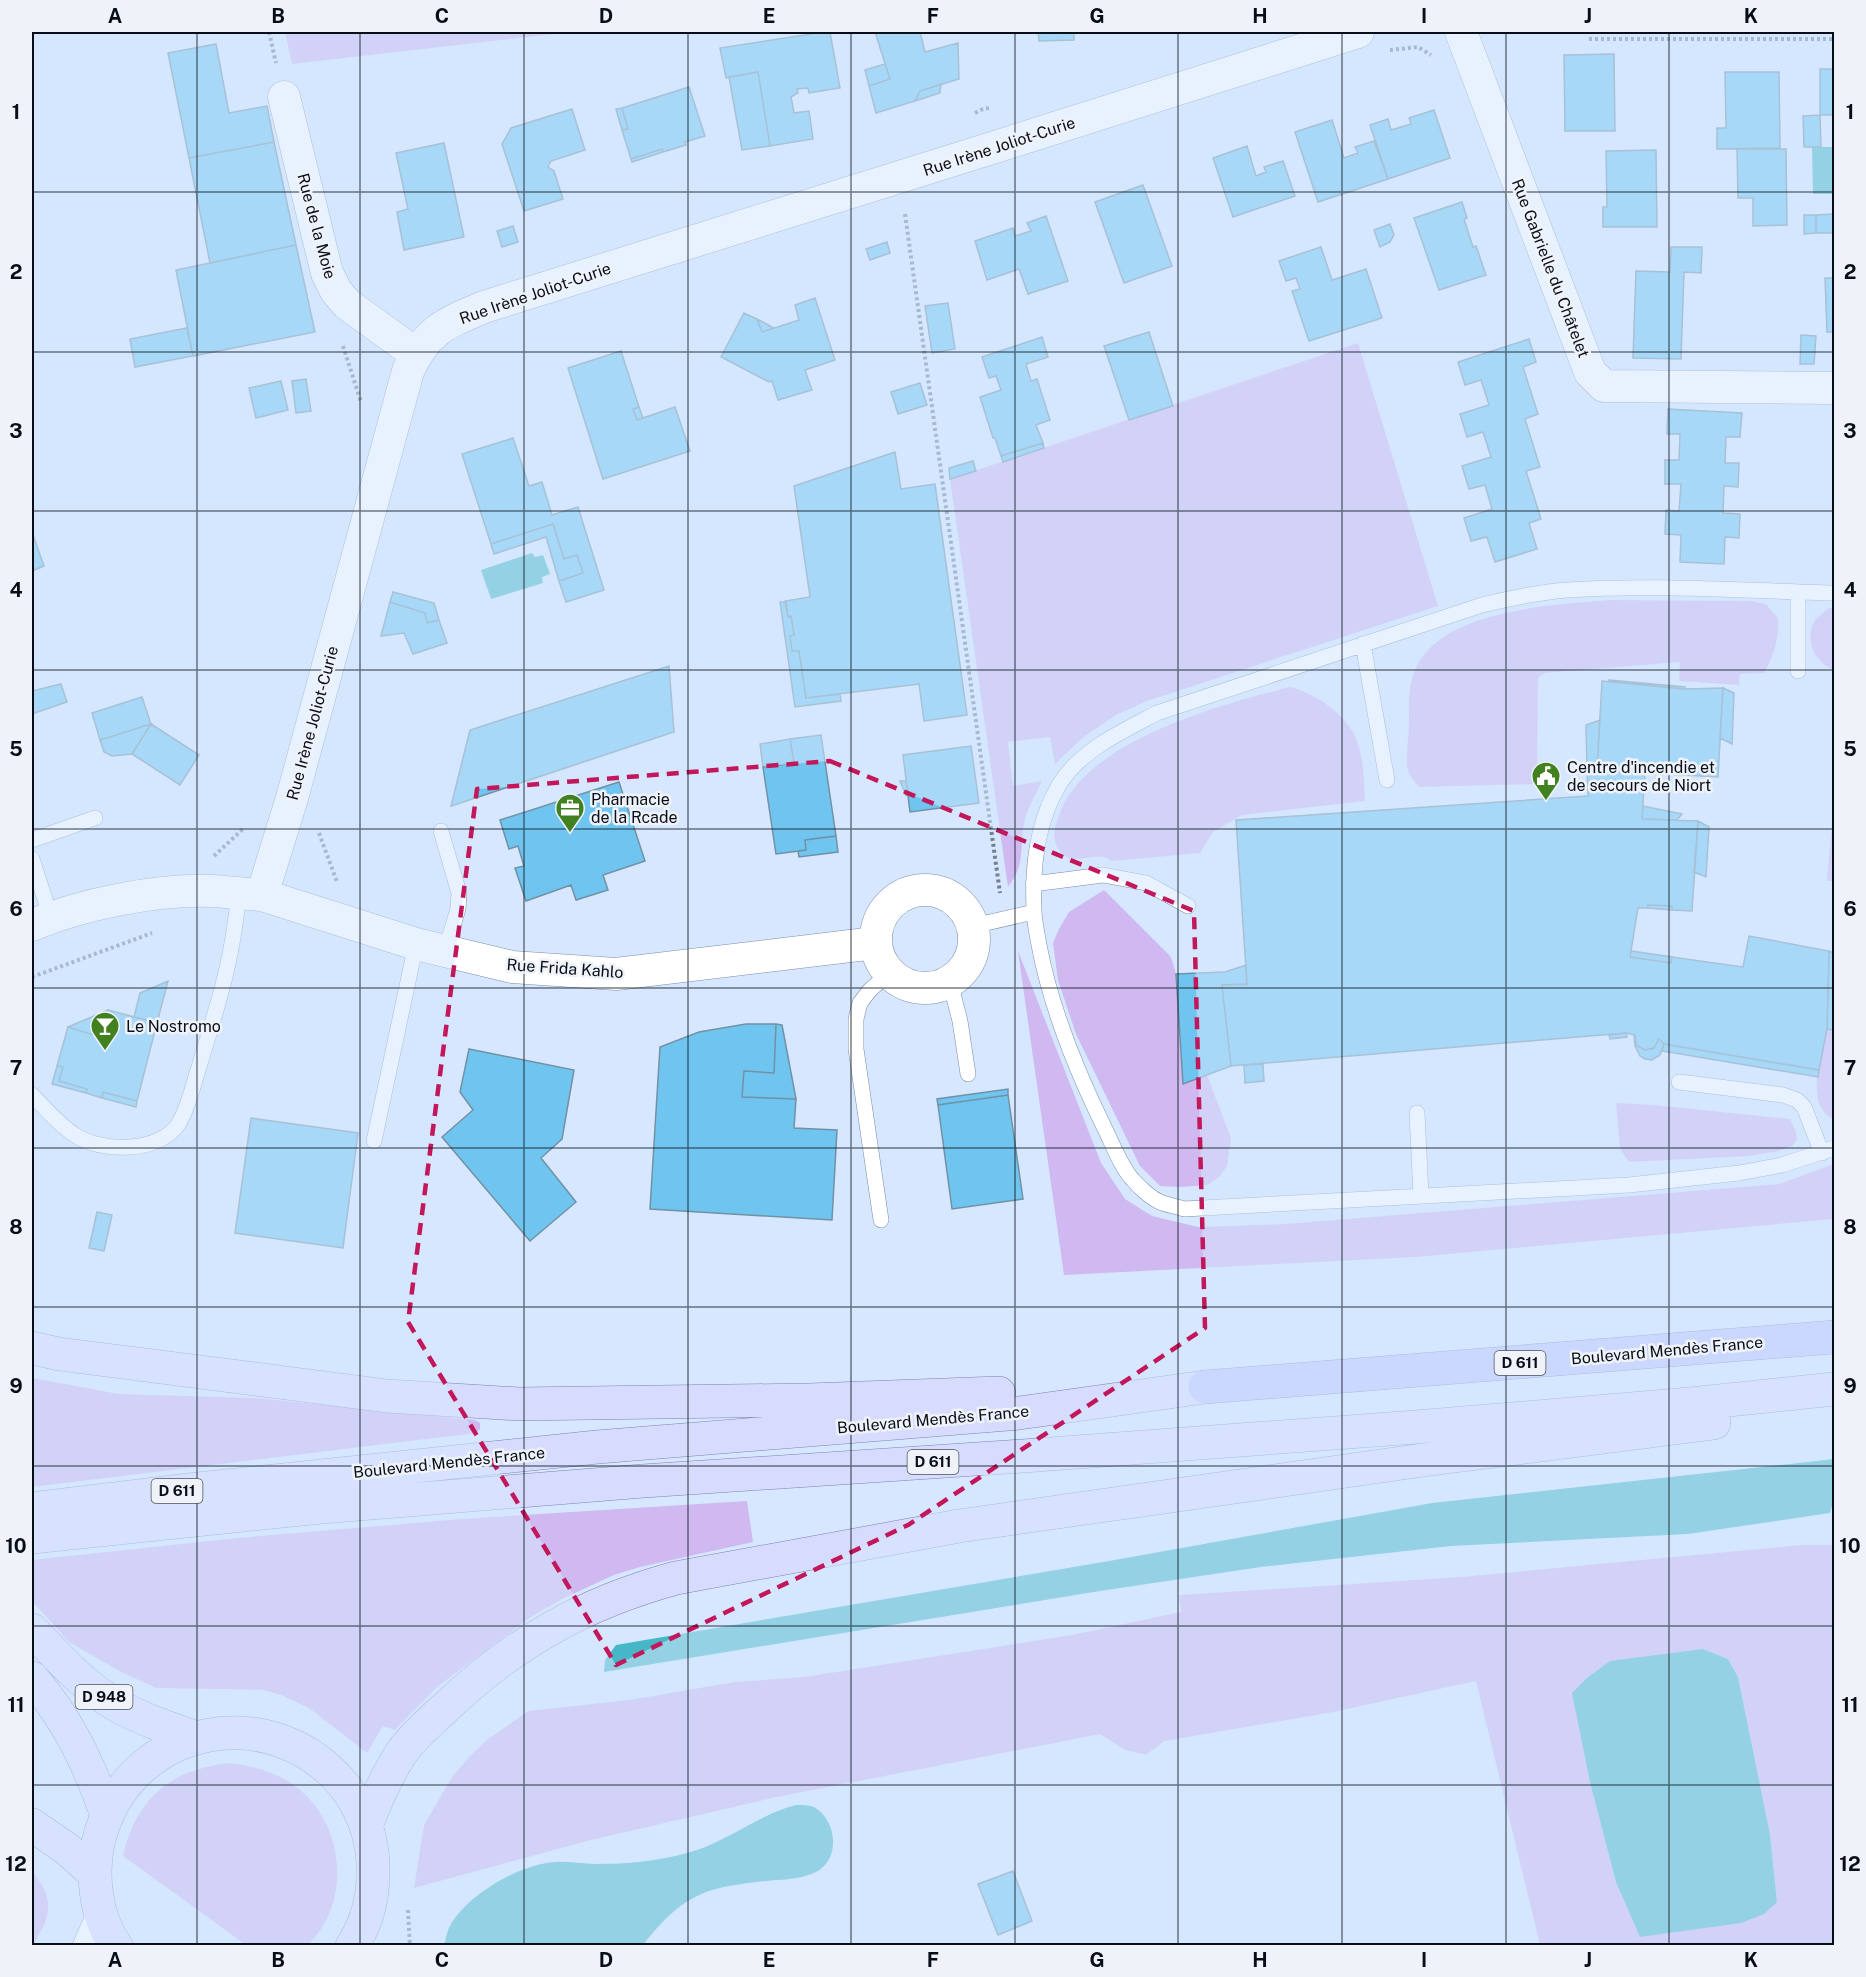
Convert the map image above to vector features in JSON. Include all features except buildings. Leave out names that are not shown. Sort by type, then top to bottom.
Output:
[{"type":"highway","name":"Boulevard Mendès France","points":[[1205,1387],[1834,1336]]},
{"type":"main road","points":[[32,1348],[387,1396],[519,1404],[809,1400],[1205,1387]]},
{"type":"main road","name":"Boulevard Mendès France","points":[[32,1509],[597,1447],[1019,1413],[1205,1387]]},
{"type":"main road","name":"Boulevard Mendès France","points":[[32,1537],[321,1507],[643,1481],[1428,1426],[1690,1404],[1834,1389]]},
{"type":"main road","points":[[366,1826],[379,1793],[403,1751],[459,1695],[501,1659],[542,1632],[589,1608],[637,1589],[723,1569],[971,1524],[1400,1463],[1834,1408]]},
{"type":"main road","name":"D 948","points":[[32,1630],[68,1669],[116,1705],[157,1724],[194,1737]]},
{"type":"main road","name":"D 948","points":[[32,1678],[60,1713],[73,1736],[94,1779],[106,1815]]},
{"type":"main road","points":[[102,1936],[95,1874],[97,1844],[106,1815],[123,1787],[142,1767],[165,1751],[194,1737],[224,1732],[255,1733],[284,1741],[302,1750],[334,1774],[353,1798],[366,1826],[373,1853],[374,1881],[371,1904],[358,1942]]},
{"type":"main road","points":[[32,1825],[95,1874]]},
{"type":"street","name":"Rue Irène Joliot-Curie","points":[[251,894],[296,787],[408,371],[428,337],[447,323],[484,307],[1358,32]]},
{"type":"street","name":"Rue Gabrielle du Châtelet","points":[[1465,40],[1590,372],[1604,386],[1834,388]]},
{"type":"street","name":"Rue de la Moie","points":[[284,97],[327,273],[336,291],[346,304],[416,354]]},
{"type":"street","points":[[924,889],[940,891],[955,899],[966,911],[973,926],[975,942],[971,958],[962,972],[950,982],[934,988],[918,988],[902,983],[889,973],[880,959],[875,944],[877,927],[883,912],[894,900],[908,892],[924,889]]},
{"type":"street","points":[[41,921],[81,908],[163,893],[210,891],[251,894]]},
{"type":"street","name":"Rue Frida Kahlo","points":[[251,894],[332,916],[430,948],[512,967],[616,974],[875,944]]},
{"type":"lane","points":[[1679,1082],[1783,1095],[1797,1101],[1804,1107],[1828,1150],[1782,1165],[1629,1185],[1184,1209],[1158,1201],[1133,1180],[1114,1148],[1084,1084],[1058,1019],[1043,962],[1034,912],[1035,854],[1044,818],[1059,784],[1082,759],[1112,736],[1157,713],[1482,605],[1525,595],[1567,590],[1678,586],[1834,593]]},
{"type":"lane","points":[[1798,592],[1798,671]]},
{"type":"lane","points":[[1363,644],[1388,780]]},
{"type":"lane","points":[[32,840],[95,818]]},
{"type":"lane","points":[[374,1141],[430,948],[458,909],[459,892],[441,831]]},
{"type":"lane","points":[[32,859],[41,921]]},
{"type":"lane","points":[[1033,884],[1103,875],[1146,883],[1188,906]]},
{"type":"lane","points":[[32,1095],[75,1136],[96,1145],[128,1147],[148,1144],[166,1136],[179,1124],[187,1104],[211,1026],[232,944],[251,894]]},
{"type":"lane","points":[[973,926],[1034,912]]},
{"type":"lane","points":[[881,1220],[856,1049],[856,1019],[860,1003],[870,990],[889,973]]},
{"type":"lane","points":[[950,982],[960,1022],[968,1074]]},
{"type":"lane","points":[[1416,1113],[1421,1195]]},
{"type":"path","points":[[1589,39],[1834,39]]},
{"type":"path","points":[[1380,53],[1391,49],[1418,47],[1440,60],[1465,40]]},
{"type":"path","points":[[967,117],[983,109],[995,108]]},
{"type":"path","points":[[900,177],[1004,919]]},
{"type":"path","points":[[346,304],[334,321],[363,406]]},
{"type":"path","points":[[203,858],[214,856],[244,827]]},
{"type":"path","points":[[318,830],[338,879],[332,916]]},
{"type":"path","points":[[32,977],[162,930]]},
{"type":"highlighted area","points":[[830,761],[1194,911],[1205,1328],[908,1525],[616,1665],[408,1322],[477,789]]},
{"type":"shaded area","points":[[285,32],[571,32],[292,64]]},
{"type":"shaded area","points":[[1358,343],[1438,606],[1147,701],[1116,715],[1081,739],[1055,764],[1050,737],[1008,742],[1013,786],[1042,781],[1025,819],[1020,863],[1008,887],[950,479]]},
{"type":"shaded area","points":[[1610,600],[1752,601],[1766,604],[1778,618],[1777,640],[1771,660],[1764,673],[1740,674],[1739,685],[1679,681],[1680,662],[1544,673],[1538,678],[1537,784],[1419,787],[1410,775],[1407,766],[1409,698],[1413,675],[1425,653],[1445,636],[1470,624],[1498,615],[1528,609]]},
{"type":"shaded area","points":[[1829,608],[1834,608],[1834,670],[1814,653],[1811,640],[1813,623]]},
{"type":"shaded area","points":[[1290,687],[1310,694],[1330,706],[1353,731],[1361,755],[1365,801],[1242,815],[1213,832],[1200,853],[1112,861],[1100,856],[1068,858],[1057,847],[1054,838],[1055,828],[1071,791],[1094,768],[1123,748],[1157,730],[1193,716]]},
{"type":"shaded area","points":[[1834,799],[1834,872],[1832,881],[1827,881]]},
{"type":"shaded area","points":[[1104,890],[1171,957],[1176,974],[1183,1084],[1207,1075],[1231,1138],[1227,1166],[1220,1176],[1208,1185],[1160,1186],[1140,1166],[1076,1034],[1058,980],[1053,943],[1069,912]]},
{"type":"shaded area","points":[[1018,951],[1101,1163],[1125,1199],[1152,1216],[1198,1227],[1285,1224],[1779,1184],[1834,1164],[1834,1219],[1416,1257],[1064,1275]]},
{"type":"shaded area","points":[[1827,1029],[1834,1030],[1834,1120],[1825,1113],[1819,1103],[1817,1092],[1819,1066]]},
{"type":"shaded area","points":[[1616,1103],[1790,1119],[1797,1140],[1792,1146],[1779,1151],[1749,1156],[1629,1162],[1620,1149]]},
{"type":"shaded area","points":[[32,1378],[119,1394],[256,1398],[475,1420],[480,1423],[480,1429],[476,1433],[32,1487]]},
{"type":"shaded area","points":[[747,1501],[753,1542],[640,1567],[614,1575],[562,1599],[531,1617],[437,1687],[395,1730],[383,1726],[367,1753],[309,1708],[281,1695],[263,1690],[156,1688],[121,1672],[69,1642],[32,1601],[32,1560],[237,1538],[461,1519]]},
{"type":"shaded area","points":[[1801,1545],[1834,1545],[1834,1945],[1540,1945],[1476,1681],[1333,1712],[1165,1741],[1146,1755],[1125,1750],[1100,1734],[777,1797],[591,1840],[414,1888],[424,1825],[452,1777],[487,1740],[528,1711],[629,1700],[735,1682],[804,1677],[1072,1635],[1181,1612],[1179,1595],[1461,1577]],"holes":[[[1703,1649],[1728,1659],[1738,1677],[1770,1834],[1777,1902]]]},
{"type":"shaded area","points":[[230,1763],[262,1770],[291,1783],[309,1798],[332,1838],[337,1860],[337,1883],[332,1906],[323,1927],[308,1945],[246,1945],[123,1856],[137,1818],[159,1790],[190,1772]]},
{"type":"shaded area","points":[[32,1872],[45,1891],[48,1908],[47,1917],[32,1946]]},
{"type":"water","points":[[1812,147],[1834,147],[1834,194],[1813,194]]},
{"type":"water","points":[[532,553],[535,557],[543,555],[550,574],[542,577],[543,583],[491,599],[481,570]]},
{"type":"water","points":[[1834,1459],[1834,1499],[1830,1513],[1688,1534],[1451,1546],[1261,1567],[604,1672],[605,1660],[616,1645],[1432,1503]]},
{"type":"water","points":[[1703,1649],[1728,1659],[1738,1677],[1770,1834],[1777,1902],[1764,1914],[1741,1923],[1640,1937],[1616,1882],[1590,1782],[1572,1693],[1588,1677],[1610,1661]]},
{"type":"water","points":[[796,1805],[814,1807],[828,1821],[833,1840],[829,1858],[824,1866],[816,1872],[792,1879],[727,1886],[696,1896],[670,1915],[643,1945],[444,1945],[451,1924],[470,1902],[497,1883],[527,1868],[555,1862],[619,1863],[676,1856],[715,1843],[768,1815]]},
{"type":"place","name":"Centre d'incendie et de secours de Niort","points":[[1546,802]]},
{"type":"place","name":"Pharmacie de la Rcade","points":[[570,834]]},
{"type":"place","name":"Le Nostromo","points":[[105,1052]]}]
